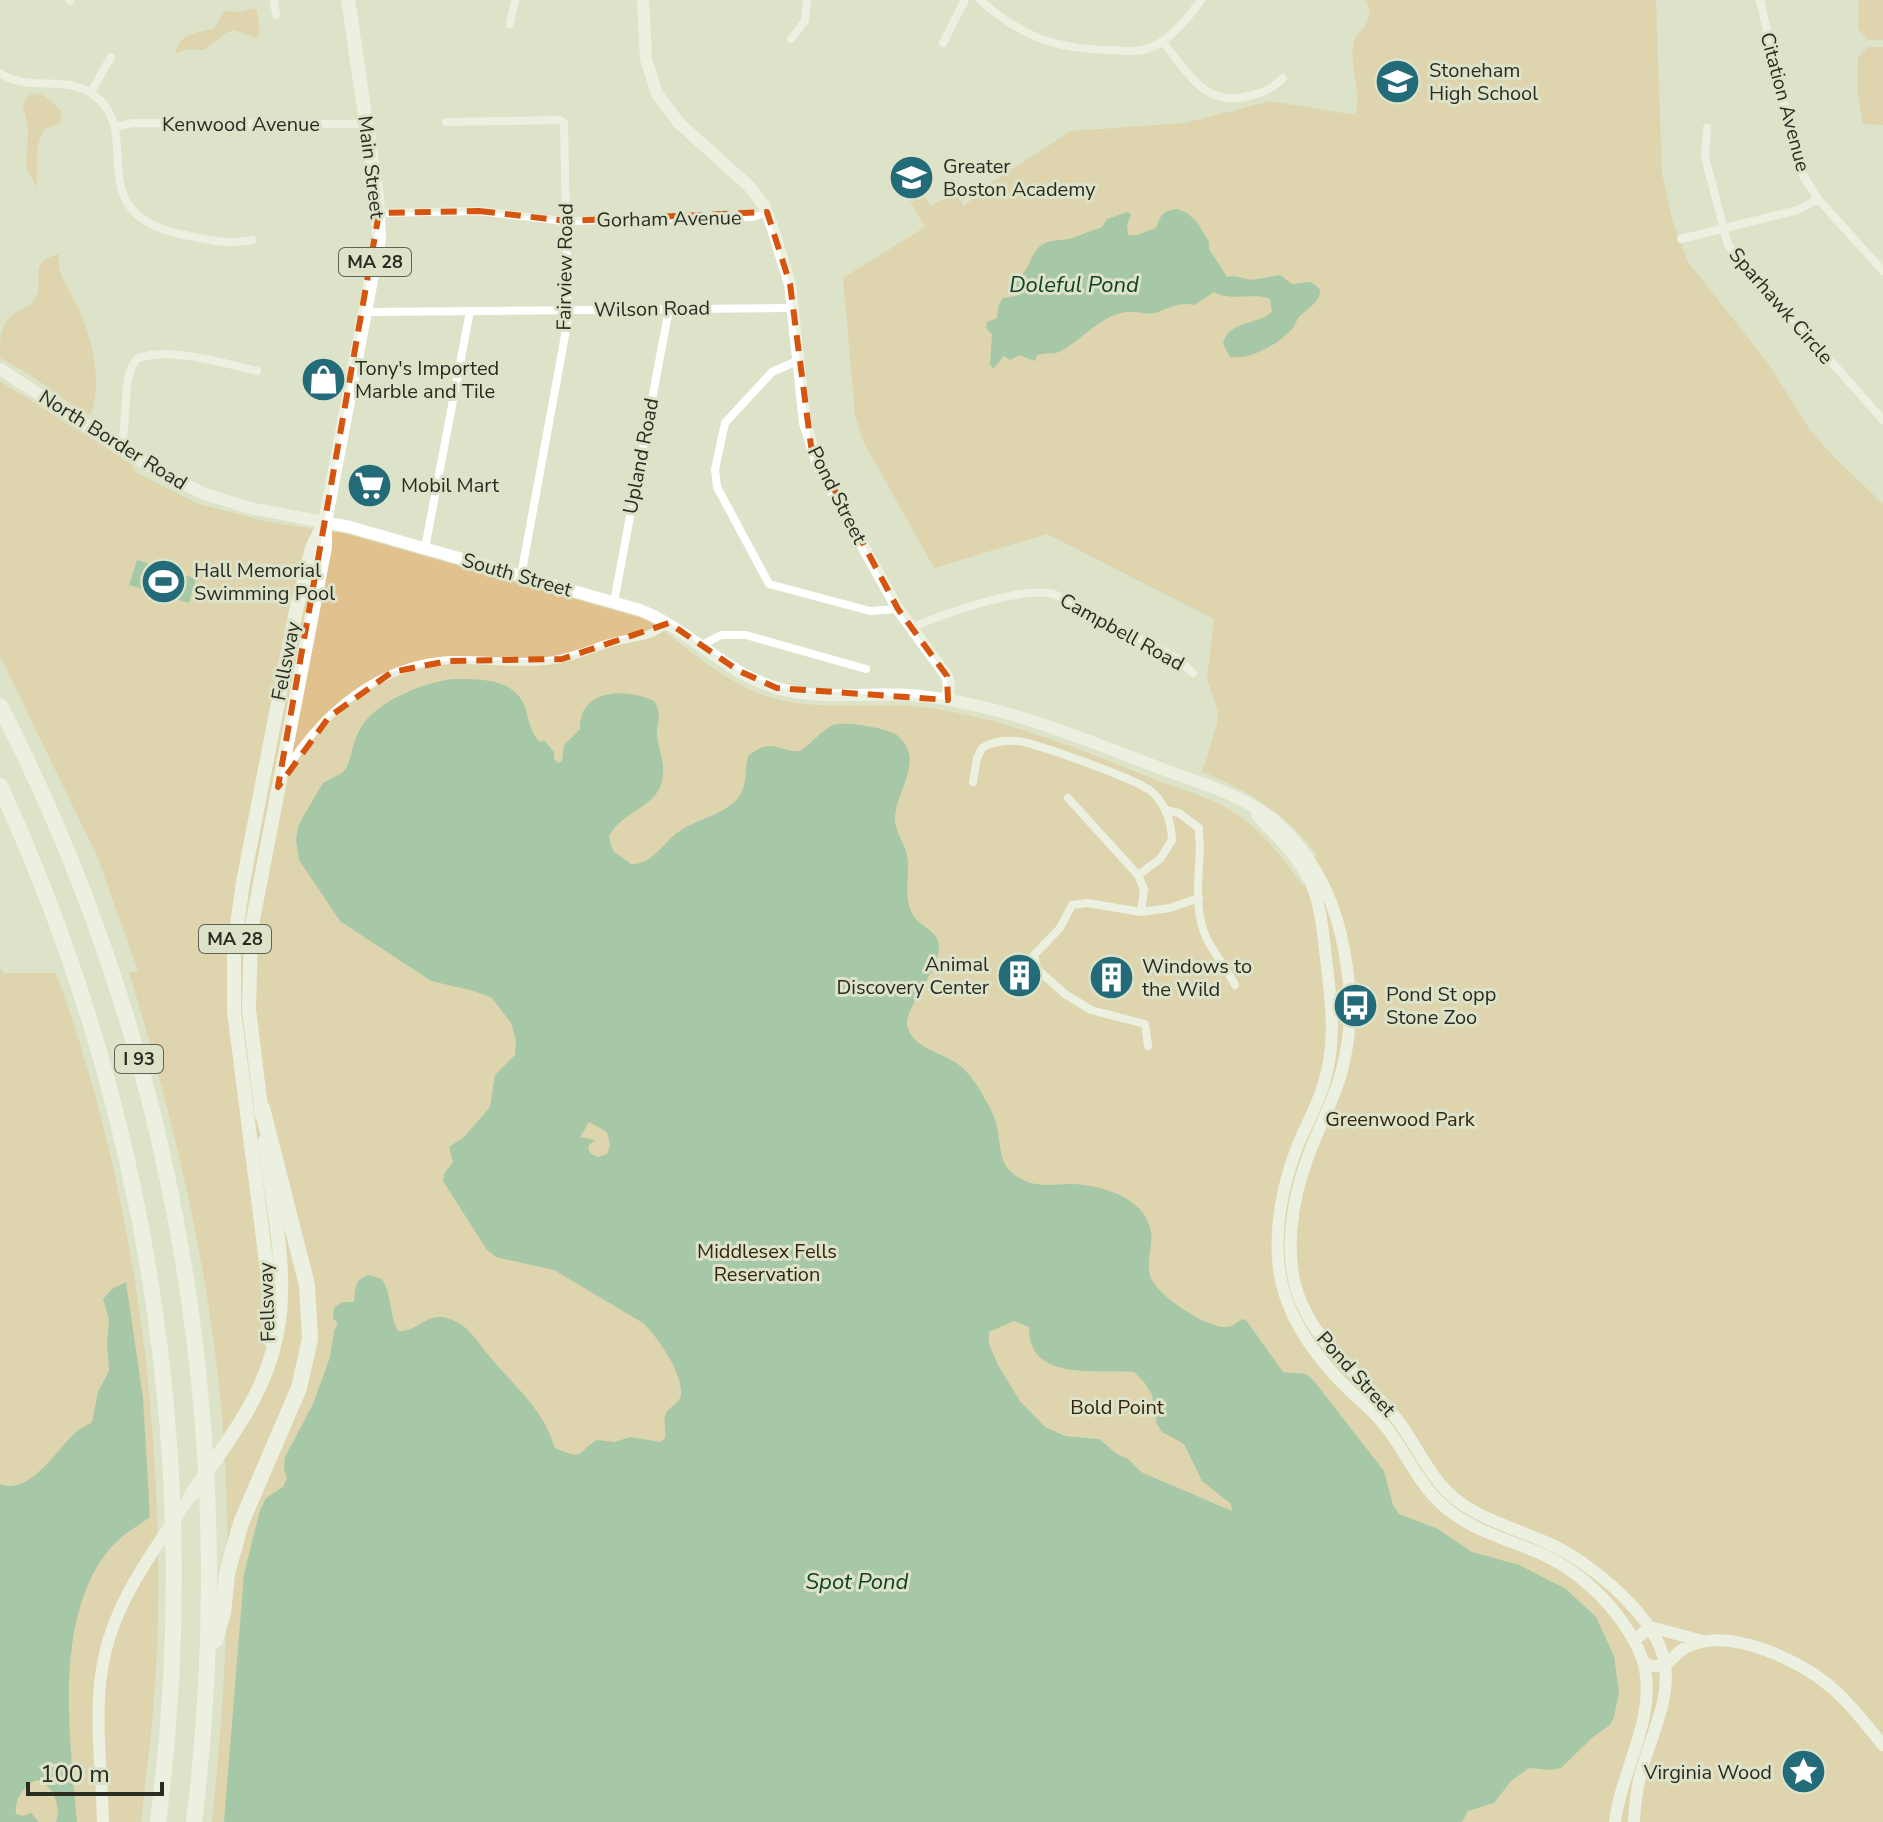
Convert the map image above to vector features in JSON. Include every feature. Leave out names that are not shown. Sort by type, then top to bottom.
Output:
[{"type":"highway","name":"I 93","points":[[0,706],[46,802],[99,933],[130,1027],[165,1163],[187,1281],[203,1410],[210,1542],[208,1665],[194,1822]]},
{"type":"highway","name":"I 93","points":[[0,786],[51,905],[93,1027],[134,1184],[157,1312],[171,1451],[175,1569],[171,1699],[158,1822]]},
{"type":"highway","points":[[208,1665],[223,1613],[227,1574],[241,1523],[299,1388],[310,1339],[307,1285],[262,1108]]},
{"type":"main road","name":"Main Street","points":[[325,522],[378,246],[379,213],[348,0]]},
{"type":"main road","name":"Pond Street","points":[[643,0],[646,59],[657,94],[679,123],[751,188],[767,212],[783,256],[794,308],[805,423],[815,457],[898,609],[947,676],[948,700],[1002,713],[1073,736],[1215,788],[1260,811],[1279,825],[1308,859],[1323,883],[1339,927],[1350,980],[1351,1023],[1337,1090],[1308,1156],[1296,1201],[1293,1272],[1308,1315],[1345,1366],[1397,1419],[1430,1472],[1449,1494],[1478,1514],[1548,1542],[1574,1557],[1600,1577],[1650,1627]]},
{"type":"main road","name":"North Border Road","points":[[0,369],[167,477],[205,494],[250,508],[325,522]]},
{"type":"main road","name":"South Street","points":[[325,522],[614,602],[667,622],[746,676],[784,690],[948,700]]},
{"type":"main road","name":"Fellsway","points":[[103,1822],[100,1697],[102,1668],[115,1620],[148,1560],[257,1392],[278,1335],[282,1284],[249,1009],[248,962],[253,915],[325,547],[325,522]]},
{"type":"main road","name":"Fellsway","points":[[268,1364],[269,1285],[236,1027],[234,947],[242,890],[296,611],[312,548],[325,522]]},
{"type":"main road","name":"Pond Street","points":[[1246,805],[1284,844],[1310,882],[1321,918],[1332,1012],[1332,1046],[1324,1081],[1295,1153],[1282,1206],[1278,1261],[1283,1292],[1312,1347],[1389,1430],[1421,1483],[1439,1503],[1480,1530],[1542,1554],[1578,1576],[1610,1606],[1635,1640],[1647,1682],[1645,1709],[1615,1822]]},
{"type":"main road","points":[[1635,1640],[1650,1627]]},
{"type":"main road","points":[[1650,1627],[1706,1641],[1736,1642],[1803,1668],[1842,1697],[1883,1745]]},
{"type":"main road","points":[[1634,1822],[1641,1771],[1664,1696],[1665,1666],[1660,1645],[1650,1627]]},
{"type":"main road","points":[[1643,1661],[1651,1666],[1665,1666],[1686,1647],[1706,1641]]},
{"type":"street","points":[[274,0],[276,15]]},
{"type":"street","points":[[510,24],[515,0]]},
{"type":"street","points":[[791,39],[805,21],[807,0]]},
{"type":"street","points":[[943,43],[965,0]]},
{"type":"street","points":[[980,0],[1030,35],[1065,47],[1132,51],[1162,41],[1201,0]]},
{"type":"street","name":"Citation Avenue","points":[[1760,0],[1795,157],[1803,178],[1883,271]]},
{"type":"street","points":[[1162,41],[1198,84],[1214,97],[1230,99],[1262,93],[1283,78]]},
{"type":"street","points":[[91,92],[111,57]]},
{"type":"street","points":[[0,73],[16,82],[71,86],[91,92],[105,105],[116,127],[119,183],[126,199],[140,216],[155,227],[229,244],[252,240]]},
{"type":"street","name":"Fairview Road","points":[[446,122],[563,121],[568,310],[521,576]]},
{"type":"street","name":"Kenwood Avenue","points":[[116,127],[133,123],[367,124]]},
{"type":"street","name":"Sparhawk Circle","points":[[1707,128],[1705,157],[1728,245],[1883,420]]},
{"type":"street","points":[[1681,239],[1798,210],[1818,199]]},
{"type":"street","name":"Gorham Avenue","points":[[379,213],[475,210],[567,221],[753,217],[767,212]]},
{"type":"street","name":"Wilson Road","points":[[366,312],[794,308]]},
{"type":"street","name":"Upland Road","points":[[614,602],[669,309]]},
{"type":"street","points":[[425,548],[470,311]]},
{"type":"street","points":[[120,447],[126,426],[130,369],[138,358],[148,355],[189,357],[257,371]]},
{"type":"street","points":[[799,360],[772,372],[725,423],[715,469],[717,487],[769,584],[870,611],[898,609]]},
{"type":"street","name":"Campbell Road","points":[[911,628],[1023,593],[1044,592],[1054,594],[1176,658],[1193,673]]},
{"type":"street","points":[[278,787],[303,746],[329,717],[362,688],[392,672],[441,661],[562,659],[654,633],[667,622]]},
{"type":"street","points":[[702,645],[721,635],[746,635],[866,669]]},
{"type":"street","points":[[973,782],[982,748],[996,742],[1019,741],[1137,782],[1152,792],[1166,810],[1172,836],[1169,848],[1160,859],[1138,875]]},
{"type":"street","points":[[1068,798],[1138,875],[1144,889],[1141,912]]},
{"type":"street","points":[[1166,810],[1179,813],[1199,828],[1196,878],[1207,940],[1235,985]]},
{"type":"street","points":[[1148,1046],[1145,1024],[1103,1015],[1076,1002],[1043,976],[1037,969],[1034,955],[1060,928],[1072,905],[1087,903],[1141,912],[1170,908],[1199,898]]},
{"type":"highlighted area","points":[[479,211],[567,221],[767,212],[790,284],[811,446],[898,609],[947,676],[948,700],[777,688],[739,671],[669,623],[562,659],[448,661],[392,672],[329,717],[278,787],[379,213]]},
{"type":"green space","name":"Middlesex Fells Reservation","points":[[1365,0],[1656,0],[1662,174],[1673,222],[1688,262],[1768,363],[1810,430],[1883,504],[1883,1822],[212,1822],[224,1670],[227,1518],[222,1417],[208,1304],[174,1137],[129,972],[138,971],[97,856],[0,656],[0,381],[119,456],[132,465],[135,472],[199,504],[268,522],[344,533],[642,618],[729,678],[752,691],[777,699],[813,705],[922,707],[983,719],[1043,736],[1202,796],[1251,825],[1275,849],[1303,886],[1317,855],[1305,840],[1279,815],[1251,795],[1202,772],[1217,724],[1218,711],[1207,679],[1214,619],[1047,534],[934,568],[863,441],[855,415],[843,278],[925,227],[903,188],[916,180],[931,206],[955,192],[964,206],[995,180],[1071,131],[1185,123],[1270,101],[1355,115],[1357,98],[1353,45],[1368,20],[1369,8]]},
{"type":"green space","points":[[1859,0],[1883,0],[1883,40],[1868,40],[1858,29]]},
{"type":"green space","points":[[253,8],[257,10],[260,35],[257,38],[234,30],[204,50],[186,50],[175,54],[184,38],[213,29],[225,11],[239,12]]},
{"type":"green space","points":[[1868,47],[1883,47],[1883,125],[1863,124],[1857,88],[1858,57]]},
{"type":"green space","points":[[30,93],[43,95],[61,110],[61,122],[43,130],[37,149],[37,187],[26,169],[28,128],[23,105]]},
{"type":"green space","points":[[59,254],[62,276],[83,319],[94,360],[96,388],[91,414],[83,413],[29,374],[0,358],[5,324],[13,314],[34,301],[38,291],[39,267],[42,262]]},
{"type":"green space","points":[[0,966],[3,973],[56,973],[104,1128],[136,1287],[147,1368],[158,1529],[156,1663],[141,1822],[0,1822]]},
{"type":"water","name":"Doleful Pond","points":[[1177,209],[1197,222],[1227,277],[1251,280],[1280,275],[1292,284],[1311,282],[1320,289],[1318,298],[1280,340],[1246,356],[1230,357],[1223,344],[1235,328],[1268,315],[1272,311],[1270,299],[1214,292],[1194,305],[1180,305],[1154,313],[1117,314],[1061,351],[1037,355],[1035,361],[1019,355],[1010,360],[1004,356],[993,369],[990,364],[992,334],[986,328],[987,322],[997,318],[1003,298],[1017,296],[1017,287],[1009,279],[1013,275],[1021,276],[1041,245],[1101,228],[1107,219],[1127,212],[1131,214],[1127,225],[1128,235],[1137,235],[1156,228],[1163,214]]},
{"type":"water","name":"Hall Memorial Swimming Pool","points":[[137,560],[196,579],[189,603],[129,585]]},
{"type":"water","name":"Spot Pond","points":[[484,680],[513,690],[525,707],[534,734],[554,752],[558,763],[562,761],[564,745],[580,729],[587,706],[596,699],[618,693],[654,701],[658,710],[657,737],[663,764],[661,785],[649,801],[622,820],[609,837],[613,851],[631,864],[645,861],[684,828],[732,804],[743,788],[748,756],[756,750],[775,746],[800,751],[829,727],[839,724],[876,728],[898,736],[909,756],[907,777],[895,821],[907,855],[908,900],[913,915],[933,933],[939,946],[938,956],[910,1012],[907,1022],[911,1035],[926,1048],[956,1063],[971,1077],[994,1118],[1005,1164],[1017,1177],[1039,1184],[1080,1184],[1101,1188],[1122,1196],[1139,1208],[1151,1233],[1149,1267],[1154,1283],[1183,1309],[1208,1322],[1227,1327],[1246,1320],[1283,1372],[1306,1374],[1314,1381],[1384,1471],[1393,1505],[1399,1514],[1438,1529],[1472,1552],[1519,1565],[1566,1589],[1596,1617],[1614,1656],[1619,1692],[1610,1725],[1561,1768],[1529,1768],[1511,1781],[1494,1803],[1468,1811],[1462,1822],[224,1822],[244,1574],[260,1510],[266,1498],[283,1487],[287,1478],[285,1457],[313,1404],[330,1357],[338,1324],[333,1318],[334,1308],[342,1302],[354,1302],[360,1280],[368,1275],[382,1279],[398,1331],[411,1329],[435,1317],[450,1319],[463,1326],[536,1410],[555,1448],[565,1452],[579,1454],[597,1440],[615,1442],[630,1437],[661,1442],[665,1438],[666,1413],[681,1394],[674,1366],[643,1323],[554,1270],[496,1257],[487,1250],[443,1181],[453,1162],[449,1147],[464,1137],[490,1107],[495,1075],[515,1055],[516,1040],[511,1023],[492,998],[431,981],[340,921],[299,860],[298,827],[323,783],[347,767],[357,735],[366,721],[387,703],[440,681]],"holes":[[[589,1122],[607,1132],[610,1145],[607,1154],[598,1157],[590,1153],[588,1146],[595,1140],[580,1137]],[[1014,1321],[1029,1327],[1032,1345],[1040,1357],[1052,1365],[1084,1371],[1134,1372],[1152,1395],[1157,1424],[1162,1432],[1184,1444],[1202,1481],[1231,1504],[1232,1511],[1141,1472],[1099,1439],[1065,1436],[1045,1427],[1020,1401],[989,1344],[989,1332]]]},
{"type":"water","points":[[126,1282],[143,1398],[150,1517],[115,1543],[95,1571],[81,1603],[69,1676],[77,1822],[56,1822],[58,1810],[55,1797],[48,1787],[37,1780],[21,1794],[16,1814],[23,1816],[31,1813],[39,1822],[0,1822],[0,1484],[11,1486],[32,1477],[76,1432],[92,1422],[98,1392],[109,1371],[109,1319],[103,1299],[112,1289]]},
{"type":"place","name":"Stoneham High School","points":[[1398,82]]},
{"type":"place","name":"Greater Boston Academy","points":[[912,177]]},
{"type":"place","name":"Tony's Imported Marble and Tile","points":[[324,379]]},
{"type":"place","name":"Mobil Mart","points":[[370,485]]},
{"type":"place","name":"Hall Memorial Swimming Pool","points":[[163,582]]},
{"type":"place","name":"Animal Discovery Center","points":[[1020,976]]},
{"type":"place","name":"Windows to the Wild","points":[[1111,977]]},
{"type":"place","name":"Pond St opp Stone Zoo","points":[[1355,1006]]},
{"type":"place","name":"Virginia Wood","points":[[1803,1772]]},
{"type":"park label","name":"Greenwood Park","points":[[1400,1119]]},
{"type":"park label","name":"Bold Point","points":[[1117,1407]]}]
